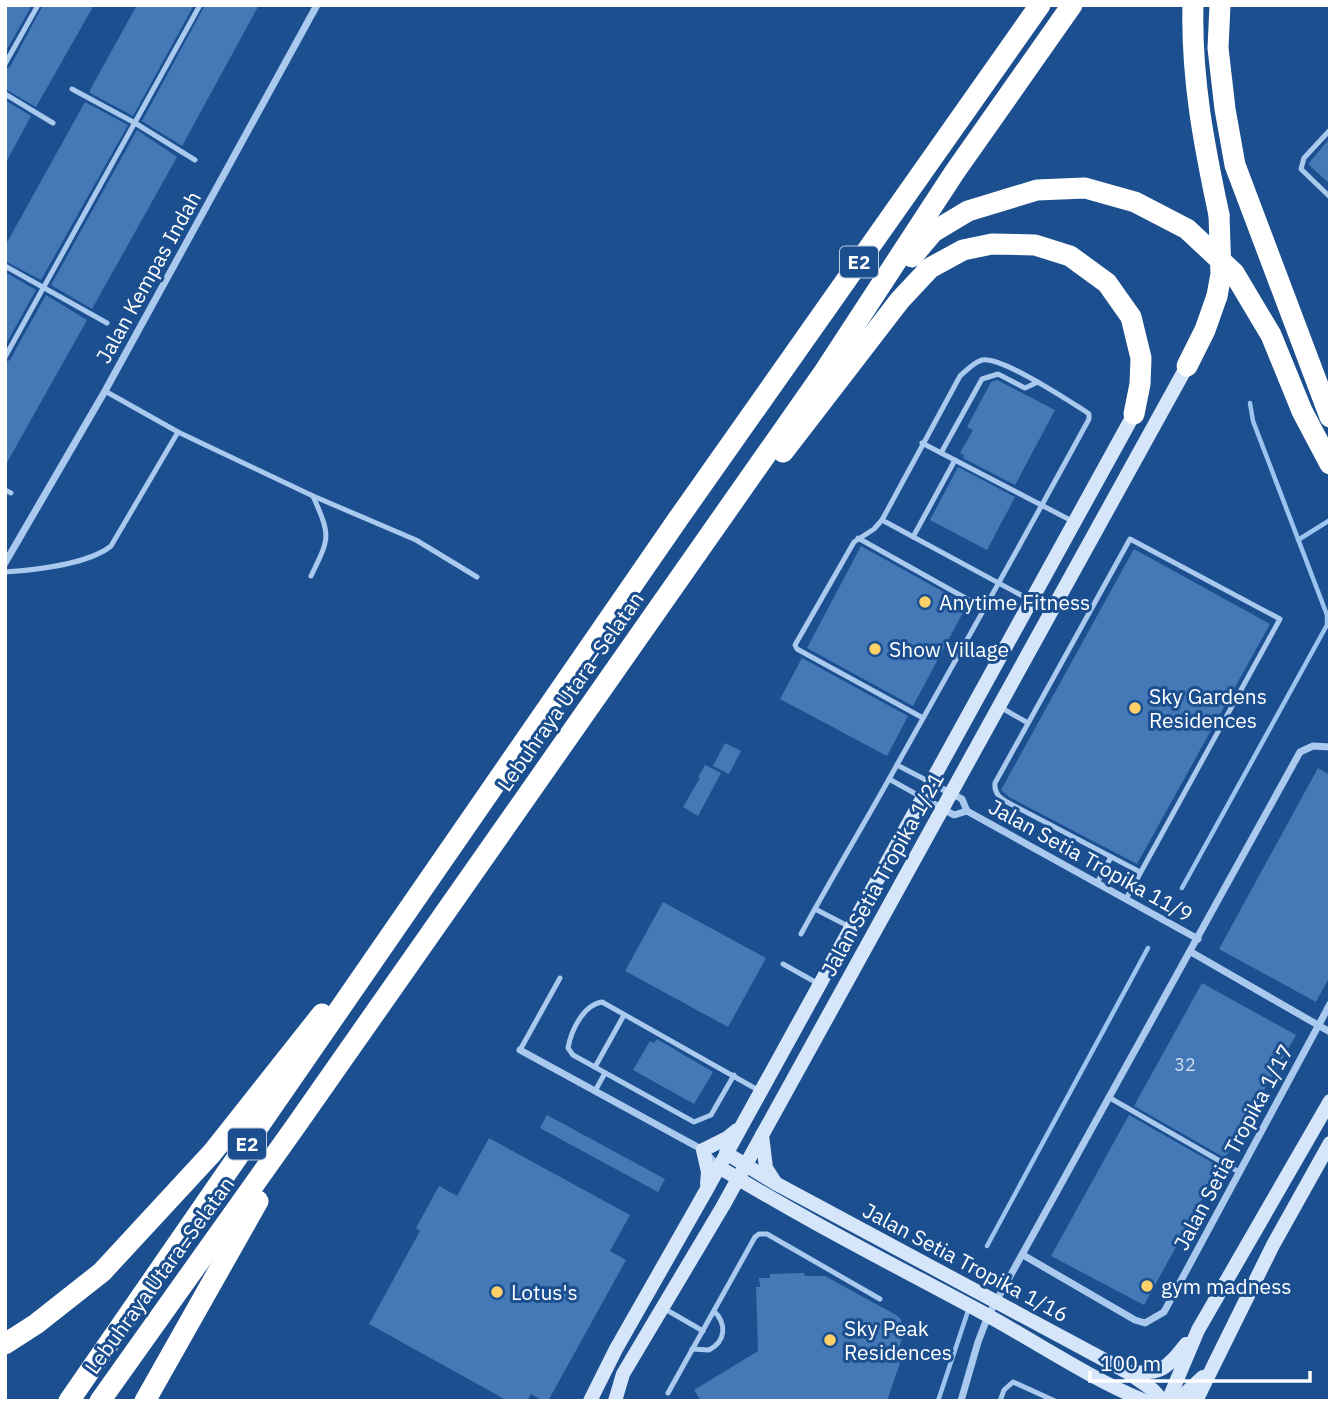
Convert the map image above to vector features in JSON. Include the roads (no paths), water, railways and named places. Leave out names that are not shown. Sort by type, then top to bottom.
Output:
[{"type":"highway","name":"Lebuhraya Utara–Selatan","points":[[69,1401],[678,519],[1040,5]]},
{"type":"highway","name":"Lebuhraya Utara–Selatan","points":[[100,1401],[824,372],[954,173],[1072,5]]},
{"type":"highway","points":[[1187,366],[1205,330],[1217,296],[1221,274],[1219,215],[1202,136],[1195,86],[1193,5]]},
{"type":"highway","points":[[1220,5],[1218,48],[1235,165],[1330,416]]},
{"type":"highway","points":[[824,372],[933,232],[968,211],[1037,190],[1085,188],[1135,202],[1186,229],[1234,273],[1271,335],[1302,411],[1330,464]]},
{"type":"highway","points":[[709,536],[790,445],[900,300],[930,268],[963,250],[992,244],[1035,245],[1070,256],[1107,283],[1131,317],[1140,358],[1140,384],[1134,414]]},
{"type":"highway","points":[[5,1344],[36,1324],[102,1272],[212,1153],[327,1007],[412,906]]},
{"type":"highway","points":[[145,1401],[258,1200],[295,1127]]},
{"type":"street","name":"Jalan Kempas Indah","points":[[5,563],[105,391],[316,6]]},
{"type":"street","name":"Jalan Setia Tropika 1/21","points":[[615,1401],[622,1374],[723,1206],[1187,366]]},
{"type":"street","name":"Jalan Setia Tropika 1/21","points":[[590,1401],[612,1355],[719,1167],[1134,414]]},
{"type":"street","points":[[961,1401],[988,1316],[1300,752],[1313,746],[1330,747]]},
{"type":"street","points":[[923,797],[954,815],[967,811],[962,799],[931,783]]},
{"type":"street","name":"Jalan Setia Tropika 11/9","points":[[967,811],[1198,939]]},
{"type":"street","points":[[1191,952],[1330,1032]]},
{"type":"street","name":"Jalan Setia Tropika 1/17","points":[[1023,1255],[1135,1320],[1146,1323],[1164,1312],[1330,1004]]},
{"type":"street","points":[[520,1050],[703,1150],[719,1167]]},
{"type":"street","points":[[1166,1401],[1198,1330],[1330,1101]]},
{"type":"street","points":[[703,1150],[727,1138],[741,1125]]},
{"type":"street","points":[[762,1134],[766,1168],[775,1183]]},
{"type":"street","points":[[1196,1401],[1273,1245],[1330,1143]]},
{"type":"street","points":[[703,1150],[726,1153]]},
{"type":"street","points":[[703,1150],[708,1172],[706,1189]]},
{"type":"street","name":"Jalan Setia Tropika 1/16","points":[[726,1153],[775,1183],[1127,1372],[1166,1401]]},
{"type":"street","name":"Jalan Setia Tropika 1/16","points":[[719,1167],[767,1197],[988,1316],[1116,1389],[1145,1401]]},
{"type":"street","points":[[723,1206],[747,1194],[767,1197]]},
{"type":"street","points":[[1127,1372],[1149,1374],[1161,1371],[1198,1330]]},
{"type":"street","points":[[1177,1401],[1209,1371]]},
{"type":"street","points":[[1116,1389],[1130,1401]]},
{"type":"lane","points":[[5,64],[38,5]]},
{"type":"lane","points":[[5,357],[200,5]]},
{"type":"lane","points":[[72,89],[195,160]]},
{"type":"lane","points":[[5,94],[53,122]]},
{"type":"lane","points":[[1330,130],[1304,158],[1301,169],[1330,197]]},
{"type":"lane","points":[[5,266],[107,323]]},
{"type":"lane","points":[[801,934],[999,584],[1088,419],[1089,414],[1085,411],[1038,383],[991,360],[979,361],[960,376],[882,520],[870,533],[858,538],[795,645],[797,649],[923,718]]},
{"type":"lane","points":[[941,453],[982,379],[998,374],[1025,387],[1038,383]]},
{"type":"lane","points":[[105,391],[178,432],[313,496],[416,540],[477,577]]},
{"type":"lane","points":[[5,572],[81,560],[111,546],[178,432]]},
{"type":"lane","points":[[922,443],[1074,522]]},
{"type":"lane","points":[[913,537],[955,460]]},
{"type":"lane","points":[[311,576],[327,543],[325,526],[313,496]]},
{"type":"lane","points":[[882,520],[1031,601]]},
{"type":"lane","points":[[858,538],[985,609]]},
{"type":"lane","points":[[1126,899],[1280,619],[1130,539],[995,783],[996,793],[1007,802],[1140,872]]},
{"type":"lane","points":[[999,707],[1028,723]]},
{"type":"lane","points":[[897,765],[931,783]]},
{"type":"lane","points":[[889,779],[923,797]]},
{"type":"lane","points":[[1097,883],[1111,857]]},
{"type":"lane","points":[[815,909],[851,927]]},
{"type":"lane","points":[[783,964],[819,985]]},
{"type":"lane","points":[[520,1050],[560,978]]},
{"type":"lane","points":[[734,1075],[711,1115],[694,1122],[573,1055],[568,1048],[569,1040],[585,1011],[592,1003],[602,1002],[734,1075],[761,1091]]},
{"type":"lane","points":[[595,1068],[624,1015]]},
{"type":"lane","points":[[595,1091],[605,1073]]},
{"type":"lane","points":[[1110,1098],[1240,1172]]},
{"type":"lane","points":[[667,1393],[759,1234],[767,1234],[880,1298]]},
{"type":"lane","points":[[662,1307],[703,1331]]},
{"type":"lane","points":[[692,1349],[709,1350],[720,1341],[724,1328],[714,1311]]},
{"type":"lane","points":[[1000,1401],[1004,1390],[1013,1382],[1055,1401]]},
{"type":"waterway","points":[[1182,888],[1327,625],[1327,615],[1253,421],[1250,403]]},
{"type":"waterway","points":[[1298,540],[1330,520]]},
{"type":"waterway","points":[[987,1246],[1148,948]]},
{"type":"waterway","points":[[938,1401],[968,1311]]},
{"type":"place","name":"Anytime Fitness","points":[[925,602]]},
{"type":"place","name":"Show Village","points":[[875,649]]},
{"type":"place","name":"Sky Gardens Residences","points":[[1135,708]]},
{"type":"place","name":"gym madness","points":[[1147,1286]]},
{"type":"place","name":"Lotus's","points":[[497,1292]]},
{"type":"place","name":"Sky Peak Residences","points":[[830,1340]]}]
